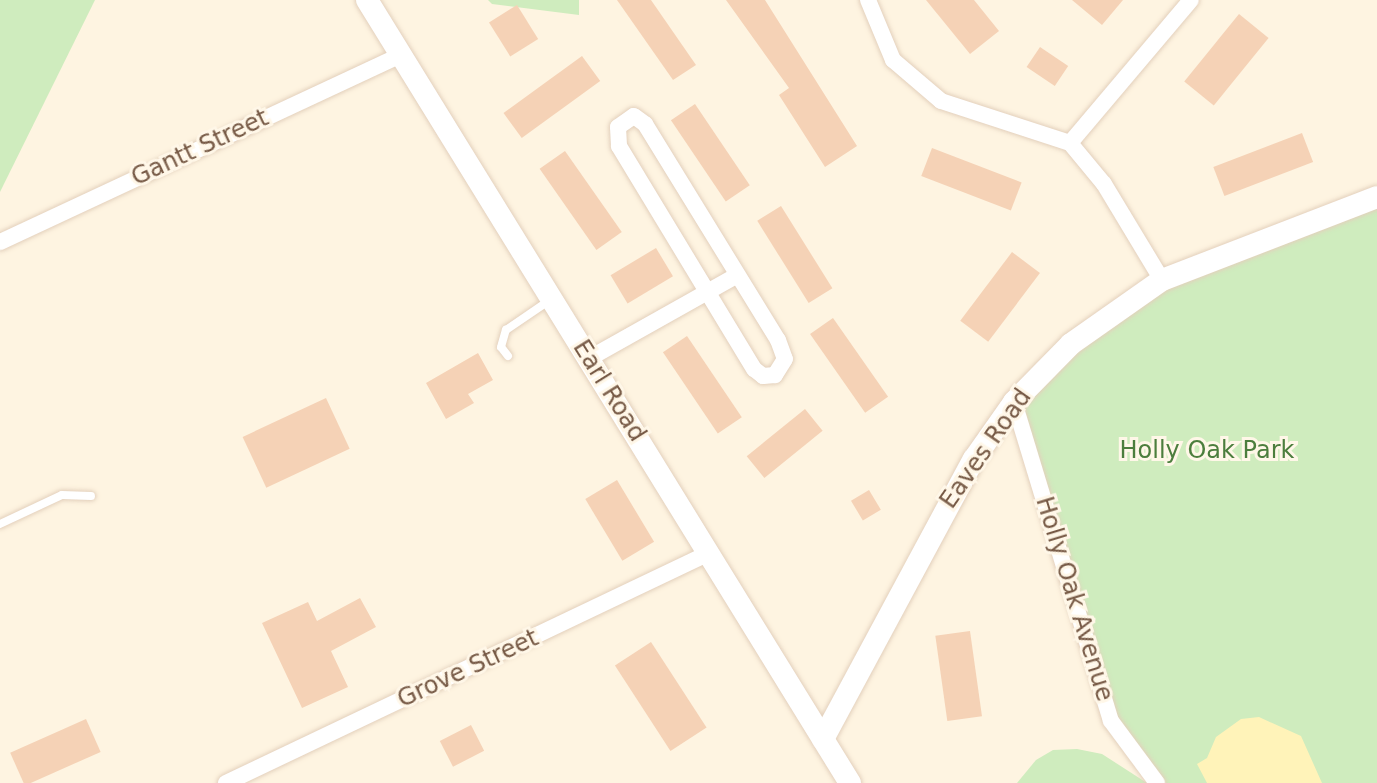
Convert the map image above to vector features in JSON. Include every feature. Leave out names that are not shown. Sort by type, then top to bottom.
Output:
[{"type":"main road","name":"Earl Road","points":[[367,0],[850,783]]},
{"type":"main road","name":"Eaves Road","points":[[823,739],[939,518],[1014,402],[1071,344],[1162,280],[1377,197]]},
{"type":"street","points":[[868,0],[893,60],[941,101],[1070,143],[1104,184],[1162,280]]},
{"type":"street","points":[[1070,143],[1191,0]]},
{"type":"street","name":"Gantt Street","points":[[0,242],[401,55]]},
{"type":"street","points":[[630,116],[645,124],[736,276],[784,354],[784,365],[775,375],[763,376],[754,369],[705,293],[616,141],[618,127],[630,116]]},
{"type":"street","points":[[588,359],[736,276]]},
{"type":"street","name":"Holly Oak Avenue","points":[[1014,402],[1111,721],[1157,783]]},
{"type":"street","name":"Grove Street","points":[[226,783],[709,553]]},
{"type":"lane","points":[[508,356],[501,347],[506,330],[552,299]]},
{"type":"lane","points":[[0,524],[62,495],[91,496]]},
{"type":"green space","points":[[0,0],[95,0],[0,192]]},
{"type":"green space","points":[[488,0],[579,0],[579,15],[492,4]]},
{"type":"green space","name":"Holly Oak Park","points":[[1377,197],[1377,783],[1157,783],[1116,731],[1014,402],[1113,310]]},
{"type":"green space","points":[[1077,749],[1102,754],[1147,783],[1017,783],[1036,760],[1053,750]]},
{"type":"sand","points":[[1259,717],[1301,736],[1322,783],[1207,783],[1197,764],[1207,758],[1216,737],[1241,719]]},
{"type":"building","points":[[617,0],[651,0],[696,65],[673,80]]},
{"type":"building","points":[[726,0],[765,0],[857,146],[825,167],[779,95],[789,88]]},
{"type":"building","points":[[926,0],[974,0],[999,31],[970,54]]},
{"type":"building","points":[[1072,0],[1123,0],[1102,25]]},
{"type":"building","points":[[517,5],[538,39],[510,56],[489,22]]},
{"type":"building","points":[[1239,14],[1269,38],[1214,106],[1184,82]]},
{"type":"building","points":[[1040,47],[1068,66],[1055,86],[1027,67]]},
{"type":"building","points":[[582,56],[600,81],[522,138],[504,113]]},
{"type":"building","points":[[695,104],[750,185],[726,201],[671,120]]},
{"type":"building","points":[[1302,133],[1313,162],[1224,196],[1213,167]]},
{"type":"building","points":[[932,148],[1022,182],[1011,210],[921,176]]},
{"type":"building","points":[[565,151],[622,232],[596,250],[540,169]]},
{"type":"building","points":[[781,206],[832,288],[809,303],[757,221]]},
{"type":"building","points":[[656,248],[673,276],[628,304],[611,275]]},
{"type":"building","points":[[1012,252],[1040,273],[988,342],[960,321]]},
{"type":"building","points":[[833,318],[888,397],[865,413],[810,334]]},
{"type":"building","points":[[687,336],[742,417],[718,433],[663,352]]},
{"type":"building","points":[[478,353],[493,380],[468,394],[474,403],[446,419],[426,383]]},
{"type":"building","points":[[326,398],[350,449],[266,488],[243,437]]},
{"type":"building","points":[[805,409],[823,431],[764,478],[747,456]]},
{"type":"building","points":[[617,480],[654,542],[622,561],[585,499]]},
{"type":"building","points":[[869,490],[881,510],[863,521],[851,501]]},
{"type":"building","points":[[360,598],[376,627],[331,651],[348,687],[302,708],[262,623],[308,602],[317,621]]},
{"type":"building","points":[[970,631],[982,716],[947,721],[935,636]]},
{"type":"building","points":[[651,642],[707,728],[670,751],[615,665]]},
{"type":"building","points":[[86,719],[101,752],[31,783],[24,783],[10,753]]},
{"type":"building","points":[[471,725],[484,751],[453,767],[440,741]]}]
